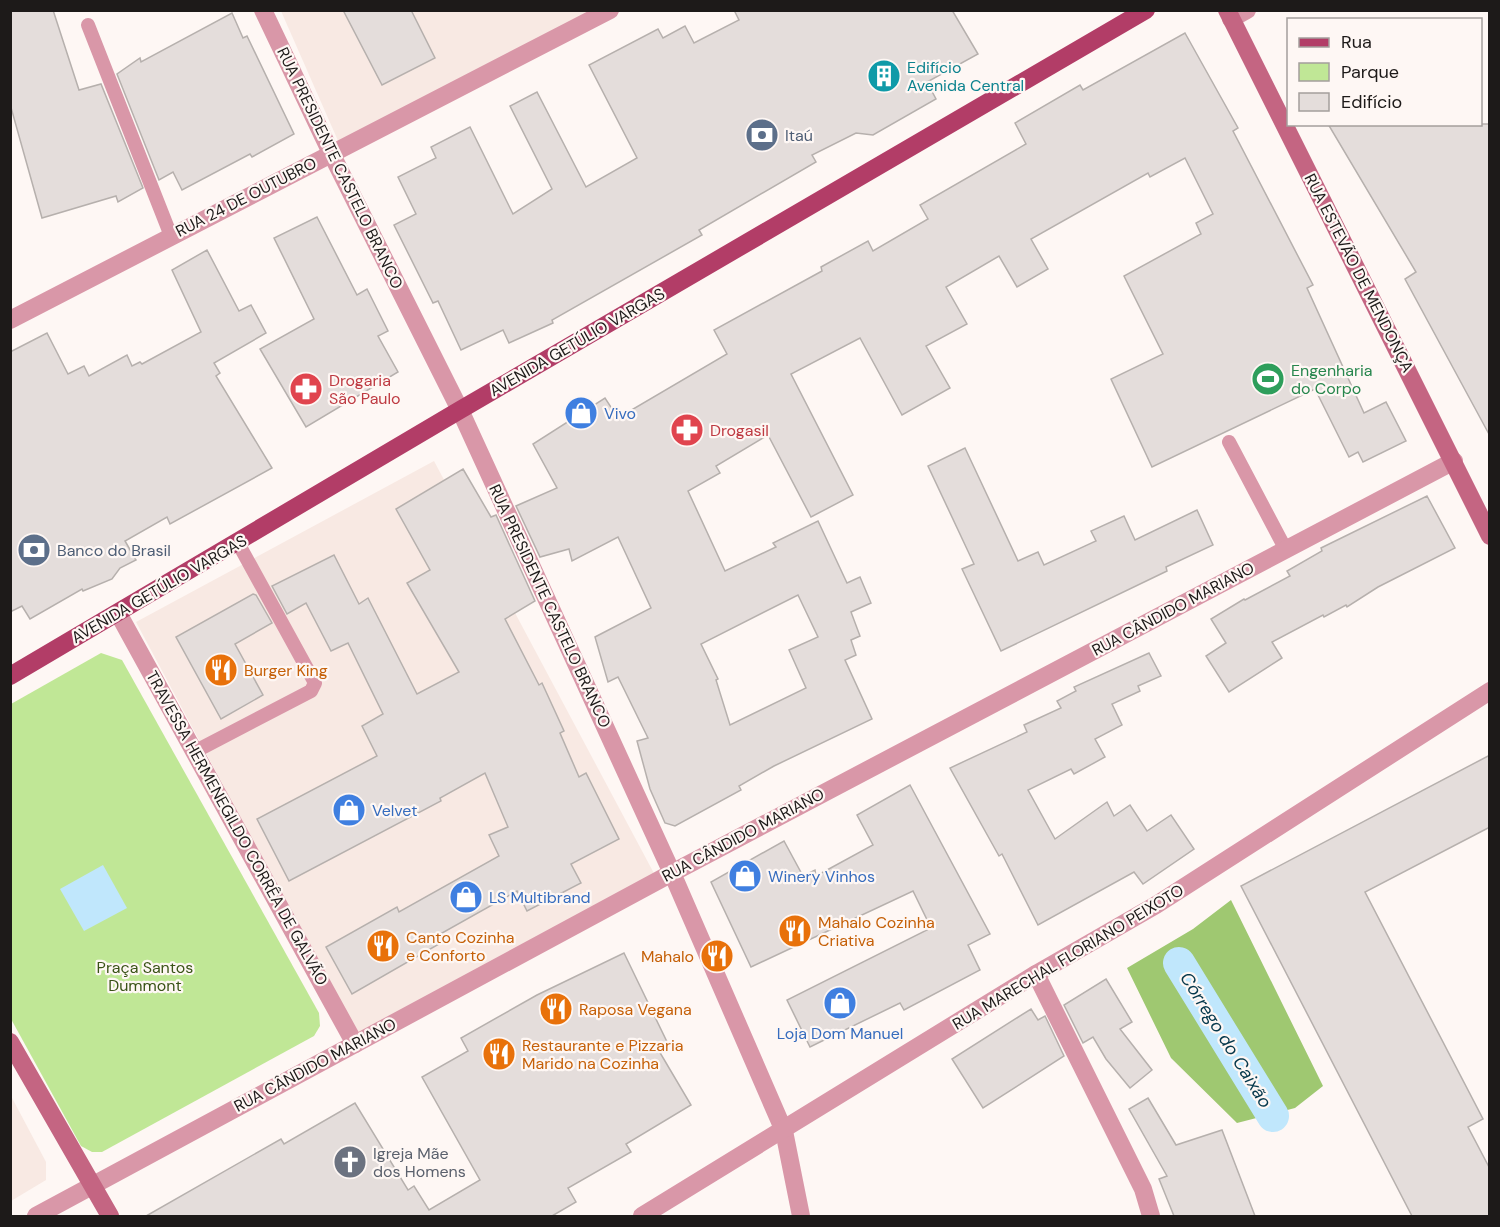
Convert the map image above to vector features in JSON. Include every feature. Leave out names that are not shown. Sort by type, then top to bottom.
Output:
[{"type":"main road","name":"AVENIDA GETÚLIO VARGAS","points":[[10,676],[460,410],[1146,10]]},
{"type":"street","name":"RUA PRESIDENTE CASTELO BRANCO","points":[[263,10],[331,153],[460,410],[672,873],[784,1131],[801,1216]]},
{"type":"street","name":"RUA 24 DE OUTUBRO","points":[[10,320],[610,10]]},
{"type":"street","name":"RUA ESTEVÃO DE MENDONÇA","points":[[1235,13],[1287,119]]},
{"type":"street","name":"RUA ESTEVÃO DE MENDONÇA","points":[[1290,126],[1490,536]]},
{"type":"street","name":"RUA CÂNDIDO MARIANO","points":[[36,1216],[672,873],[1454,461]]},
{"type":"street","name":"TRAVESSA HERMENEGILDO CORRÊA DE GALVÃO","points":[[118,613],[355,1044]]},
{"type":"street","name":"RUA MARECHAL FLORIANO PEIXOTO","points":[[642,1216],[784,1131],[1036,974],[1156,905],[1490,691]]},
{"type":"street","points":[[1036,974],[1143,1189],[1151,1216]]},
{"type":"street","points":[[10,1042],[110,1216]]},
{"type":"lane","points":[[88,25],[171,236]]},
{"type":"lane","points":[[1229,442],[1286,550]]},
{"type":"lane","points":[[195,752],[310,691],[315,684],[238,543]]},
{"type":"shaded area","points":[[281,11],[597,11],[339,143]]},
{"type":"shaded area","points":[[434,461],[657,879],[359,1040],[136,622]]},
{"type":"shaded area","points":[[11,1096],[46,1162],[46,1180],[11,1201]]},
{"type":"green space","name":"Praça Santos Dummont","points":[[101,653],[122,660],[319,1013],[320,1026],[314,1036],[102,1152],[92,1152],[81,1146],[11,1019],[11,704]]},
{"type":"green space","points":[[1231,900],[1323,1086],[1295,1108],[1237,1123],[1171,1058],[1127,968],[1193,929]]},
{"type":"water","points":[[103,865],[127,908],[84,931],[60,889]]},
{"type":"building","points":[[10,10],[53,10],[79,90],[101,84],[143,188],[118,202],[116,196],[42,218],[10,104]]},
{"type":"building","points":[[343,10],[411,10],[435,58],[382,85]]},
{"type":"building","points":[[734,10],[952,10],[978,54],[927,82],[936,99],[873,135],[856,133],[812,155],[816,162],[699,230],[702,235],[552,320],[553,323],[509,343],[503,330],[461,350],[438,301],[433,303],[394,225],[416,214],[398,177],[436,158],[431,147],[470,127],[513,214],[552,189],[510,106],[537,92],[586,187],[637,158],[589,65],[658,29],[663,38],[685,26],[694,43],[739,20]]},
{"type":"building","points":[[232,13],[243,38],[247,36],[294,134],[182,190],[173,172],[159,180],[117,74],[140,58],[141,62]]},
{"type":"building","points":[[1185,33],[1238,128],[1233,131],[1313,285],[1307,288],[1364,413],[1386,402],[1406,441],[1363,462],[1358,452],[1349,457],[1315,389],[1152,467],[1111,379],[1163,354],[1124,276],[1201,234],[1196,223],[1213,214],[1185,158],[1150,177],[1148,173],[1031,239],[1048,269],[1017,287],[999,256],[946,287],[967,324],[926,346],[950,388],[902,415],[860,338],[791,374],[853,495],[811,517],[768,435],[716,466],[720,473],[688,491],[725,571],[776,547],[773,543],[818,521],[847,583],[860,577],[871,603],[851,612],[860,636],[851,640],[856,655],[845,660],[872,719],[774,766],[739,786],[741,790],[675,826],[665,823],[650,789],[637,741],[648,738],[618,677],[608,682],[595,637],[651,608],[618,537],[572,561],[569,549],[540,557],[516,506],[557,488],[533,444],[605,398],[618,418],[727,354],[714,330],[822,271],[821,267],[868,241],[873,251],[928,219],[920,205],[1026,144],[1015,123],[1080,85],[1083,90]],"holes":[[[798,595],[818,637],[789,650],[806,688],[730,725],[716,680],[718,679],[701,644]]]},
{"type":"building","points":[[1482,124],[1490,124],[1490,436],[1405,279],[1416,272],[1329,126],[1482,126]]},
{"type":"building","points":[[317,217],[357,295],[367,289],[388,331],[378,336],[398,372],[306,427],[260,349],[314,319],[274,238]]},
{"type":"building","points":[[207,250],[239,311],[251,305],[266,333],[214,363],[220,373],[216,376],[272,468],[170,524],[167,517],[125,541],[136,560],[120,568],[112,579],[83,591],[82,589],[30,619],[22,606],[10,612],[10,352],[47,333],[68,374],[84,366],[89,376],[127,355],[132,366],[140,362],[142,364],[201,332],[172,270]]},
{"type":"building","points":[[965,448],[1018,561],[1038,552],[1044,565],[1096,541],[1091,531],[1124,516],[1135,540],[1197,510],[1213,545],[1166,567],[1167,571],[1001,651],[962,569],[974,564],[928,466]]},
{"type":"building","points":[[463,469],[491,517],[496,515],[535,601],[505,619],[539,685],[542,683],[564,731],[560,733],[579,777],[586,773],[619,839],[571,864],[581,883],[527,911],[517,891],[442,933],[444,936],[437,940],[439,944],[352,994],[326,947],[397,907],[399,912],[499,856],[489,835],[508,827],[485,773],[440,798],[441,801],[289,881],[257,819],[377,756],[362,726],[383,714],[348,643],[331,651],[306,603],[287,614],[272,586],[334,555],[359,604],[368,598],[417,694],[459,672],[407,583],[430,570],[396,509]]},
{"type":"building","points":[[1427,496],[1455,548],[1378,587],[1347,607],[1346,605],[1324,617],[1323,615],[1272,642],[1282,658],[1229,692],[1206,656],[1226,643],[1211,619],[1290,576],[1287,571],[1322,551],[1321,548]]},
{"type":"building","name":"Burger King","points":[[253,594],[256,595],[272,623],[235,644],[263,695],[221,719],[176,637]]},
{"type":"building","points":[[1149,653],[1161,676],[1138,686],[1140,691],[1112,704],[1122,725],[1095,739],[1105,757],[1074,774],[1071,769],[1028,790],[1055,839],[1107,802],[1114,816],[1130,805],[1147,831],[1171,815],[1194,849],[1143,884],[1134,872],[1038,925],[1002,854],[999,856],[950,768],[1027,732],[1024,725],[1061,708],[1057,701],[1076,691],[1074,687]]},
{"type":"building","points":[[1490,755],[1490,827],[1365,892],[1483,1119],[1468,1127],[1490,1169],[1490,1216],[1412,1216],[1241,886]]},
{"type":"building","points":[[910,785],[990,934],[968,945],[980,970],[904,1010],[900,1003],[810,1047],[787,1000],[931,928],[913,891],[751,967],[711,882],[784,841],[803,876],[815,870],[816,876],[873,845],[857,815]]},
{"type":"building","points":[[624,953],[669,1046],[659,1051],[691,1105],[626,1144],[631,1152],[568,1188],[576,1202],[552,1216],[146,1216],[281,1139],[284,1144],[355,1103],[408,1190],[414,1186],[429,1210],[480,1180],[422,1077],[468,1051],[461,1038],[537,995]]},
{"type":"building","points":[[1106,979],[1132,1022],[1120,1029],[1152,1070],[1130,1088],[1106,1059],[1093,1037],[1083,1043],[1064,1005]]},
{"type":"building","points":[[1031,1009],[1038,1020],[1045,1016],[1064,1056],[983,1108],[952,1059]]},
{"type":"building","points":[[1148,1098],[1176,1145],[1222,1130],[1255,1216],[1174,1216],[1159,1179],[1167,1176],[1129,1109]]},
{"type":"waterway","name":"Córrego do Caixão","points":[[1179,963],[1273,1116]]},
{"type":"place","name":"Edifício Avenida Central","points":[[884,76]]},
{"type":"place","name":"Itaú","points":[[762,135]]},
{"type":"place","name":"Engenharia do Corpo","points":[[1268,379]]},
{"type":"place","name":"Drogaria São Paulo","points":[[306,389]]},
{"type":"place","name":"Vivo","points":[[581,413]]},
{"type":"place","name":"Drogasil","points":[[687,430]]},
{"type":"place","name":"Banco do Brasil","points":[[34,550]]},
{"type":"place","name":"Burger King","points":[[221,670]]},
{"type":"place","name":"Velvet","points":[[349,810]]},
{"type":"place","name":"Winery Vinhos","points":[[745,876]]},
{"type":"place","name":"LS Multibrand","points":[[466,897]]},
{"type":"place","name":"Mahalo Cozinha Criativa","points":[[795,931]]},
{"type":"place","name":"Canto Cozinha e Conforto","points":[[383,946]]},
{"type":"place","name":"Mahalo","points":[[717,956]]},
{"type":"place","name":"Loja Dom Manuel","points":[[840,1003]]},
{"type":"place","name":"Raposa Vegana","points":[[556,1009]]},
{"type":"place","name":"Restaurante e Pizzaria Marido na Cozinha","points":[[499,1054]]},
{"type":"place","name":"Igreja Mãe dos Homens","points":[[350,1162]]}]
